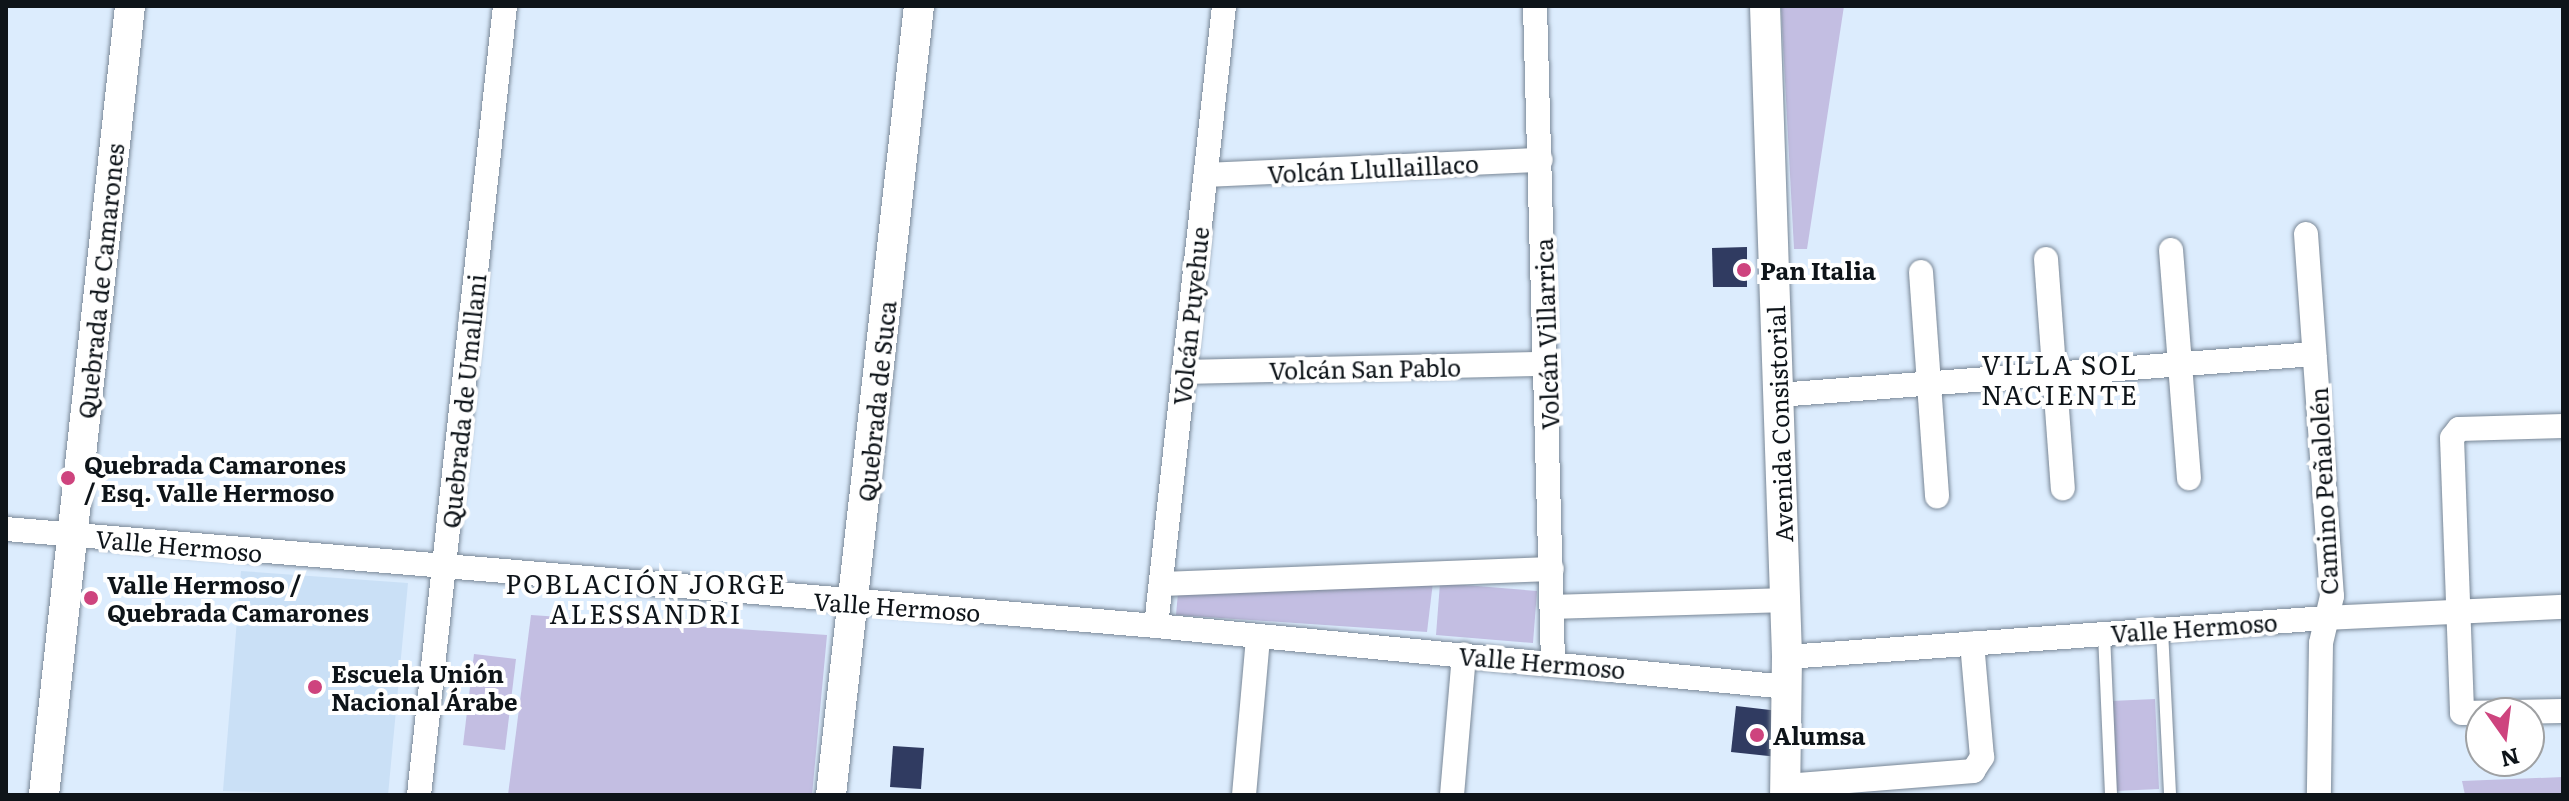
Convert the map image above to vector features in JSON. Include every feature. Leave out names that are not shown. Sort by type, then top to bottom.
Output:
[{"type":"street","name":"Quebrada de Camarones","points":[[44,795],[130,6]]},
{"type":"street","name":"Quebrada de Umallani","points":[[419,795],[505,6]]},
{"type":"street","name":"Quebrada de Suca","points":[[831,795],[919,6]]},
{"type":"street","name":"Volcán Puyehue","points":[[1156,626],[1224,6]]},
{"type":"street","name":"Volcán Villarrica","points":[[1535,6],[1553,662]]},
{"type":"street","name":"Avenida Consistorial","points":[[1765,6],[1787,672],[1786,790]]},
{"type":"street","name":"Volcán Llullaillaco","points":[[1206,175],[1541,160]]},
{"type":"street","name":"Camino Peñalolén","points":[[2306,234],[2332,596],[2321,643],[2319,795]]},
{"type":"street","points":[[2171,250],[2189,478]]},
{"type":"street","points":[[2046,259],[2063,488]]},
{"type":"street","points":[[1921,272],[1937,496]]},
{"type":"street","points":[[1778,395],[2314,354]]},
{"type":"street","name":"Volcán San Pablo","points":[[1184,372],[1546,364]]},
{"type":"street","points":[[2563,426],[2459,429],[2452,438],[2462,713],[2563,711]]},
{"type":"street","name":"Valle Hermoso","points":[[6,529],[1464,655],[1787,672],[1972,643],[2326,618],[2563,607]]},
{"type":"street","points":[[1161,584],[1552,569]]},
{"type":"street","points":[[1553,607],[1785,600]]},
{"type":"street","points":[[1244,795],[1258,637]]},
{"type":"street","points":[[1786,790],[1973,771],[1982,757],[1972,643]]},
{"type":"street","points":[[1452,795],[1464,655]]},
{"type":"lane","points":[[2162,630],[2170,795]]},
{"type":"lane","points":[[2104,634],[2111,795]]},
{"type":"path","points":[[2481,795],[2503,795]]},
{"type":"shaded area","points":[[1781,6],[1844,6],[1807,249],[1794,249]]},
{"type":"shaded area","name":"Escuela Unión Nacional Árabe","points":[[241,571],[408,583],[388,795],[223,791]]},
{"type":"shaded area","points":[[1433,582],[1427,632],[1176,615],[1178,593]]},
{"type":"shaded area","points":[[1440,583],[1537,591],[1533,643],[1436,635]]},
{"type":"shaded area","points":[[531,615],[827,635],[812,795],[508,795]]},
{"type":"shaded area","points":[[474,654],[516,659],[505,750],[463,745]]},
{"type":"shaded area","points":[[2155,699],[2159,789],[2116,791],[2111,701]]},
{"type":"shaded area","points":[[2563,777],[2563,795],[2465,795],[2462,781]]},
{"type":"building","points":[[1747,247],[1747,287],[1713,287],[1712,248]]},
{"type":"building","name":"Alumsa","points":[[1736,706],[1779,711],[1778,757],[1731,752]]},
{"type":"building","points":[[893,746],[924,748],[921,789],[890,787]]},
{"type":"place","name":"Pan Italia","points":[[1744,270]]},
{"type":"place","name":"Quebrada Camarones / Esq. Valle Hermoso","points":[[68,478]]},
{"type":"place","name":"Valle Hermoso / Quebrada Camarones","points":[[91,598]]},
{"type":"place","name":"Escuela Unión Nacional Árabe","points":[[315,687]]},
{"type":"place","name":"Alumsa","points":[[1757,735]]},
{"type":"district","name":"VILLA SOL NACIENTE","points":[[2060,379]]},
{"type":"district","name":"POBLACIÓN JORGE ALESSANDRI","points":[[646,598]]}]
